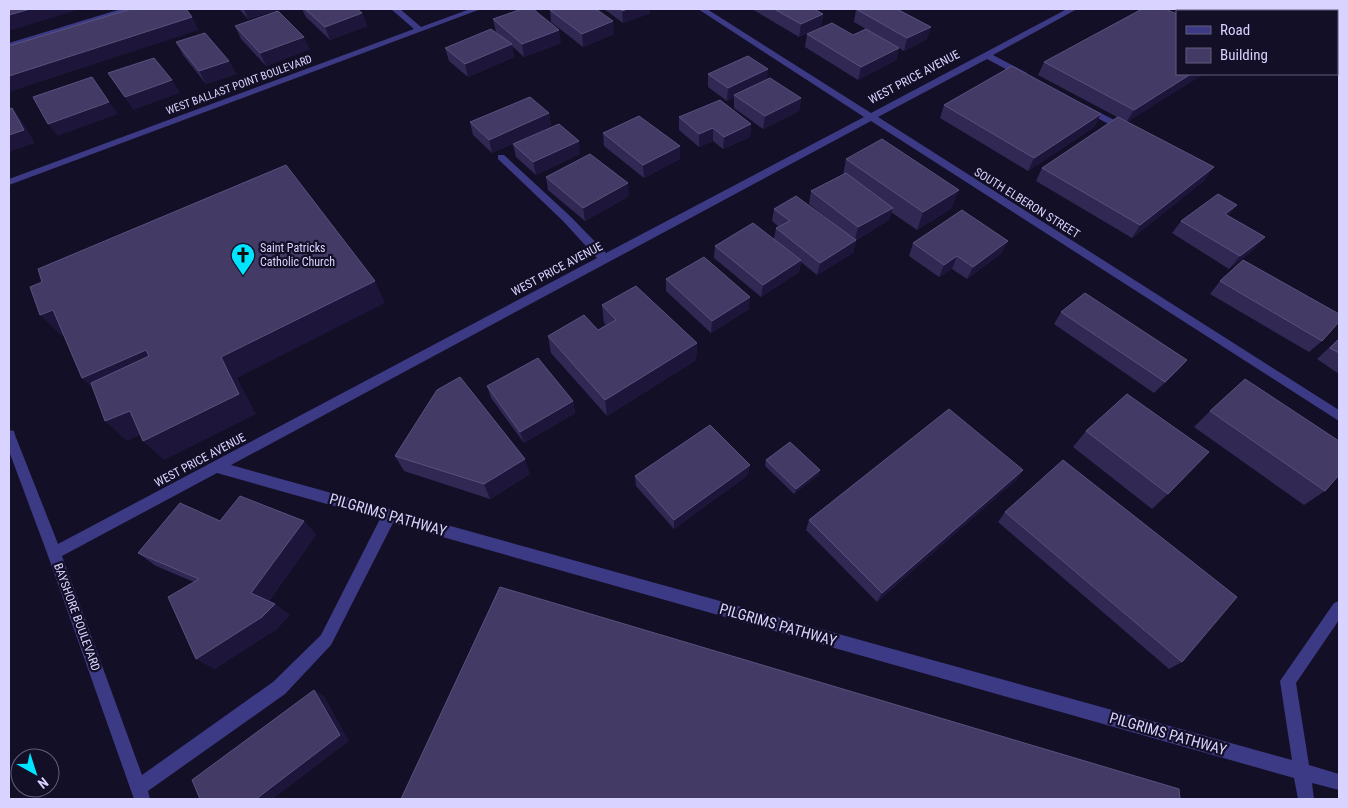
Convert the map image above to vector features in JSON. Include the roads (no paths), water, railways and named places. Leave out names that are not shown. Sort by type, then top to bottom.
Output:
[{"type":"street","points":[[9,46],[128,9]]},
{"type":"street","points":[[395,9],[420,30]]},
{"type":"street","name":"WEST BALLAST POINT BOULEVARD","points":[[9,182],[477,9]]},
{"type":"street","name":"SOUTH ELBERON STREET","points":[[702,9],[1339,416]]},
{"type":"street","name":"WEST PRICE AVENUE","points":[[54,553],[1073,9]]},
{"type":"street","points":[[986,55],[1035,81]]},
{"type":"street","points":[[1078,104],[1138,135]]},
{"type":"street","points":[[501,157],[567,219],[605,259]]},
{"type":"street","name":"BAYSHORE BOULEVARD","points":[[9,435],[54,553],[140,794]]},
{"type":"street","name":"PILGRIMS PATHWAY","points":[[217,467],[1339,782]]},
{"type":"street","points":[[140,794],[162,771],[279,688],[326,640],[389,516]]},
{"type":"street","points":[[1306,799],[1288,681],[1339,608]]},
{"type":"place","name":"Saint Patricks Catholic Church","points":[[243,276]]}]
